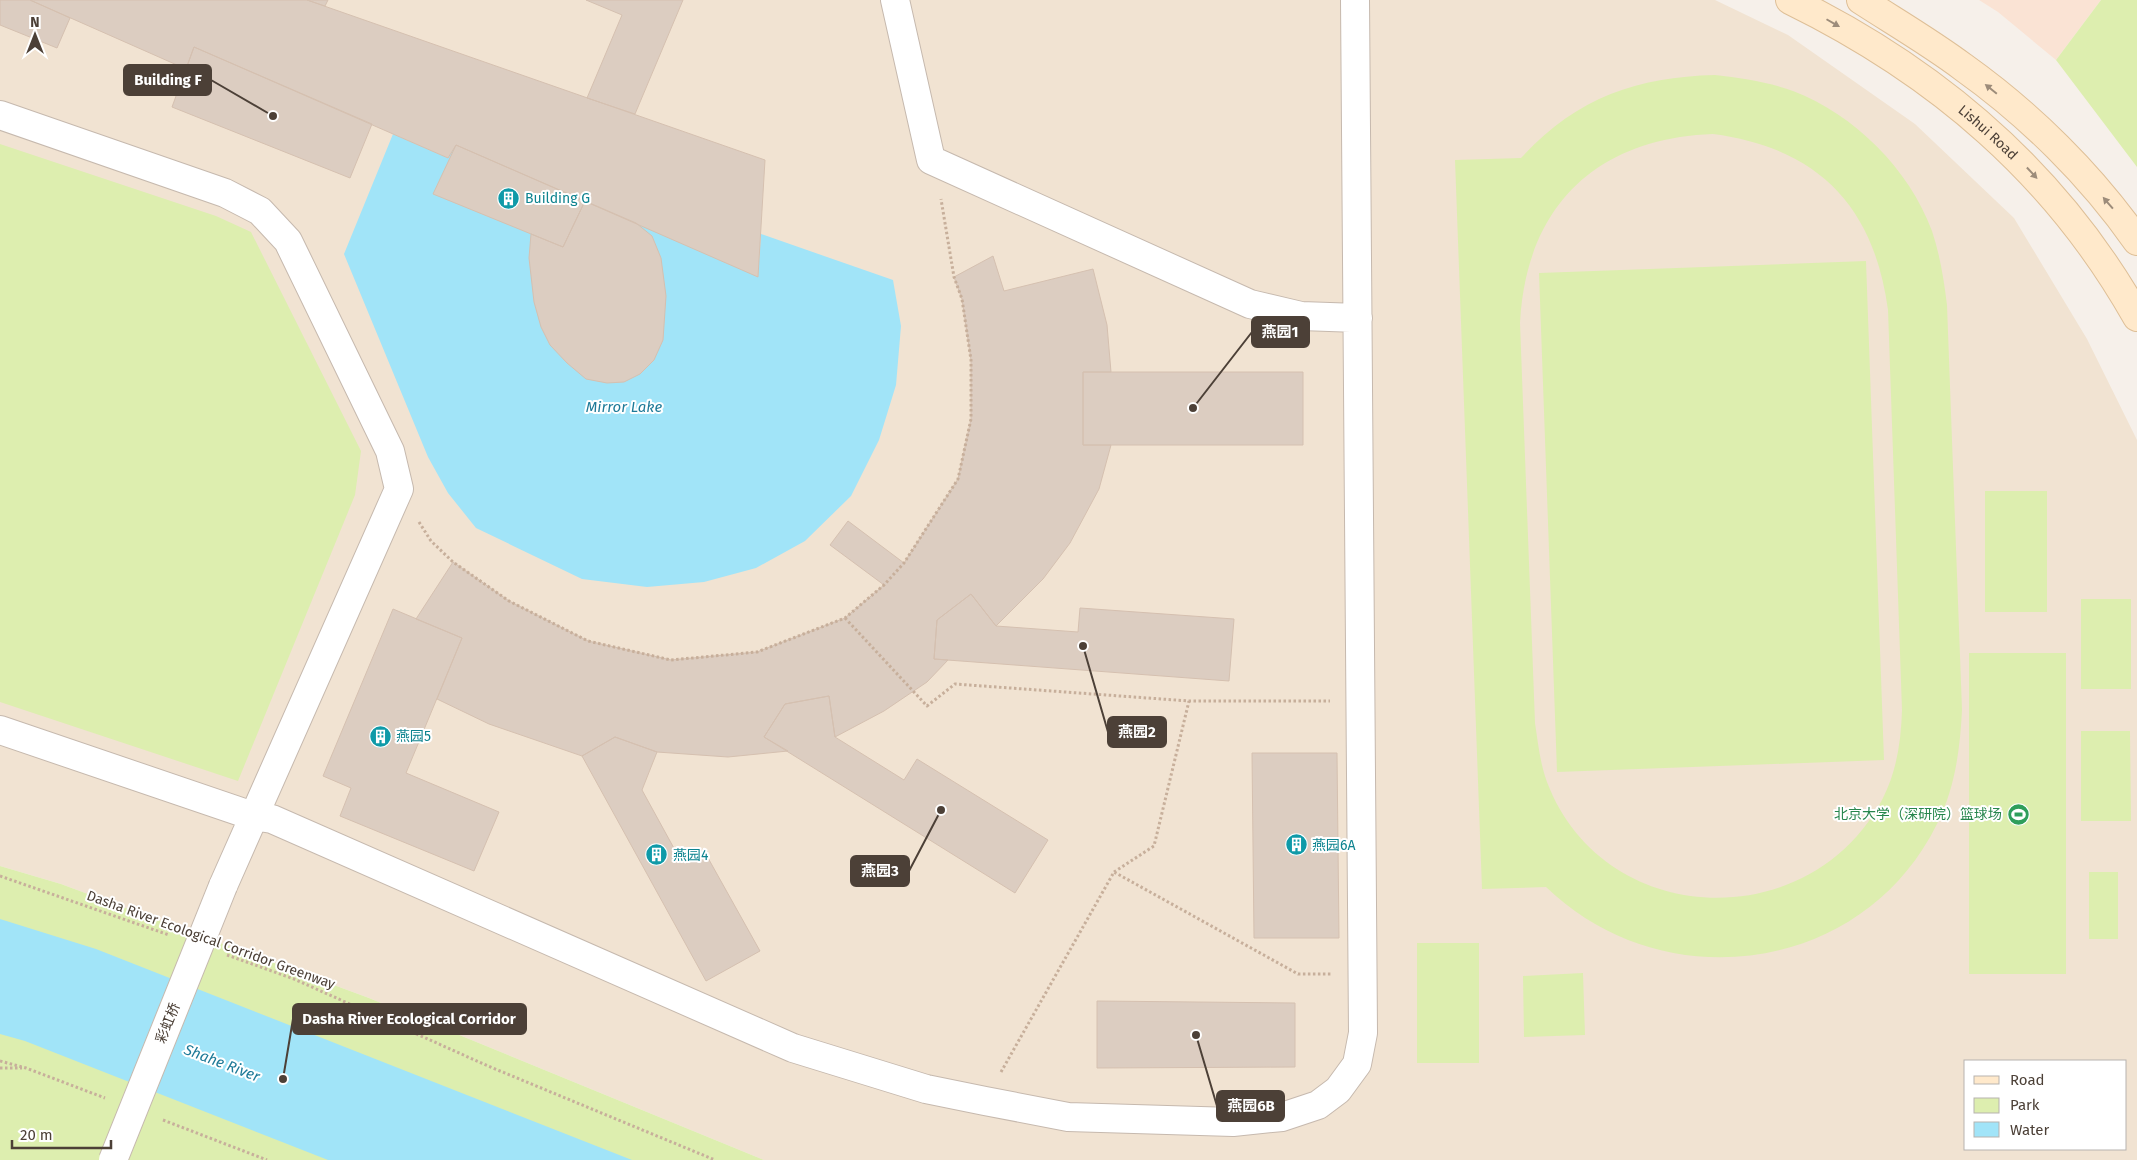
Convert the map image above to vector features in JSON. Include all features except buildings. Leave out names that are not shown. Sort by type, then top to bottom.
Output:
[{"type":"main road","name":"Lishui Road","points":[[1790,0],[1896,62],[1944,94],[1986,128],[2064,208],[2100,255],[2137,317]]},
{"type":"main road","points":[[1861,0],[1963,67],[2016,110],[2074,164],[2120,216],[2137,241]]},
{"type":"street","points":[[895,0],[931,160],[1250,304],[1300,316],[1358,318]]},
{"type":"street","points":[[0,730],[253,816],[272,820],[793,1048],[926,1089],[1068,1117],[1233,1122],[1282,1117],[1318,1105],[1338,1090],[1357,1064],[1363,1033],[1355,0]]},
{"type":"street","points":[[0,115],[226,193],[260,211],[288,241],[390,451],[399,489]]},
{"type":"street","name":"彩虹桥","points":[[113,1160],[223,886],[399,489]]},
{"type":"path","points":[[399,489],[431,541],[452,562],[509,601],[588,641],[671,660],[700,658],[757,652],[845,618],[884,585],[904,563],[942,505],[958,479],[972,420],[972,360],[962,298],[954,277],[938,181],[931,160]]},
{"type":"path","points":[[845,618],[927,706],[955,684],[1189,701],[1360,701]]},
{"type":"path","points":[[985,1101],[1114,872],[1154,846],[1189,701]]},
{"type":"path","points":[[1114,872],[1298,974],[1362,974]]},
{"type":"path","name":"Dasha River Ecological Corridor Greenway","points":[[0,876],[174,936]]},
{"type":"path","name":"Dasha River Ecological Corridor Greenway","points":[[220,953],[294,979],[488,1066],[715,1160]]},
{"type":"path","points":[[0,1068],[26,1068]]},
{"type":"shaded area","points":[[0,0],[1715,0],[1788,35],[1915,124],[2014,218],[2087,339],[2137,440],[2137,1160],[764,1160],[369,998],[61,884],[0,866]]},
{"type":"shaded area","points":[[1979,0],[2101,0],[2056,60],[1998,12]]},
{"type":"green space","points":[[2101,0],[2137,0],[2137,167],[2056,60]]},
{"type":"green space","points":[[1715,75],[1755,81],[1784,88],[1816,101],[1858,129],[1877,147],[1909,186],[1922,208],[1937,249],[1947,305],[1962,710],[1956,768],[1948,797],[1937,824],[1904,874],[1861,913],[1812,940],[1758,954],[1702,957],[1646,946],[1594,923],[1546,887],[1482,889],[1455,160],[1521,158],[1563,120],[1586,106],[1633,86],[1659,80]],"holes":[[[1713,134],[1750,141],[1783,153],[1811,168],[1835,188],[1854,212],[1870,241],[1881,273],[1888,310],[1902,710],[1899,744],[1892,777],[1883,798],[1850,843],[1808,875],[1760,893],[1709,898],[1659,889],[1613,866],[1575,831],[1547,782],[1535,723],[1520,323],[1525,281],[1536,245],[1553,213],[1575,186],[1603,165],[1635,149],[1672,138]]]},
{"type":"green space","points":[[0,144],[216,216],[251,232],[361,451],[355,495],[238,781],[0,702]]},
{"type":"green space","points":[[1866,261],[1884,760],[1557,772],[1539,273]]},
{"type":"green space","points":[[1985,491],[2047,491],[2047,612],[1985,612]]},
{"type":"green space","points":[[2081,599],[2131,599],[2131,689],[2081,689]]},
{"type":"green space","name":"北京大学（深研院）篮球场","points":[[1969,653],[2066,653],[2066,974],[1969,974]]},
{"type":"green space","points":[[2081,731],[2130,731],[2131,821],[2081,821]]},
{"type":"green space","points":[[0,866],[61,884],[369,998],[764,1160],[0,1160]]},
{"type":"green space","points":[[2089,872],[2118,872],[2118,939],[2089,939]]},
{"type":"green space","points":[[1417,943],[1479,943],[1479,1063],[1417,1063]]},
{"type":"green space","points":[[1583,973],[1585,1035],[1524,1037],[1523,976]]},
{"type":"water","name":"Mirror Lake","points":[[393,134],[448,158],[456,145],[758,276],[761,234],[893,280],[901,326],[896,385],[879,440],[851,496],[805,541],[756,568],[704,582],[647,587],[582,579],[476,528],[448,493],[428,457],[344,254]]},
{"type":"water","name":"Shahe River","points":[[0,919],[96,949],[632,1160],[328,1160],[25,1041],[0,1034]]},
{"type":"place","name":"Building F","points":[[273,116]]},
{"type":"place","name":"Building G","points":[[509,198]]},
{"type":"place","name":"燕园1","points":[[1193,408]]},
{"type":"place","name":"燕园2","points":[[1083,646]]},
{"type":"place","name":"燕园5","points":[[380,736]]},
{"type":"place","name":"燕园3","points":[[941,810]]},
{"type":"place","name":"北京大学（深研院）篮球场","points":[[2018,814]]},
{"type":"place","name":"燕园6A","points":[[1296,845]]},
{"type":"place","name":"燕园4","points":[[657,855]]},
{"type":"place","name":"燕园6B","points":[[1196,1035]]},
{"type":"place","name":"Dasha River Ecological Corridor","points":[[283,1079]]}]
